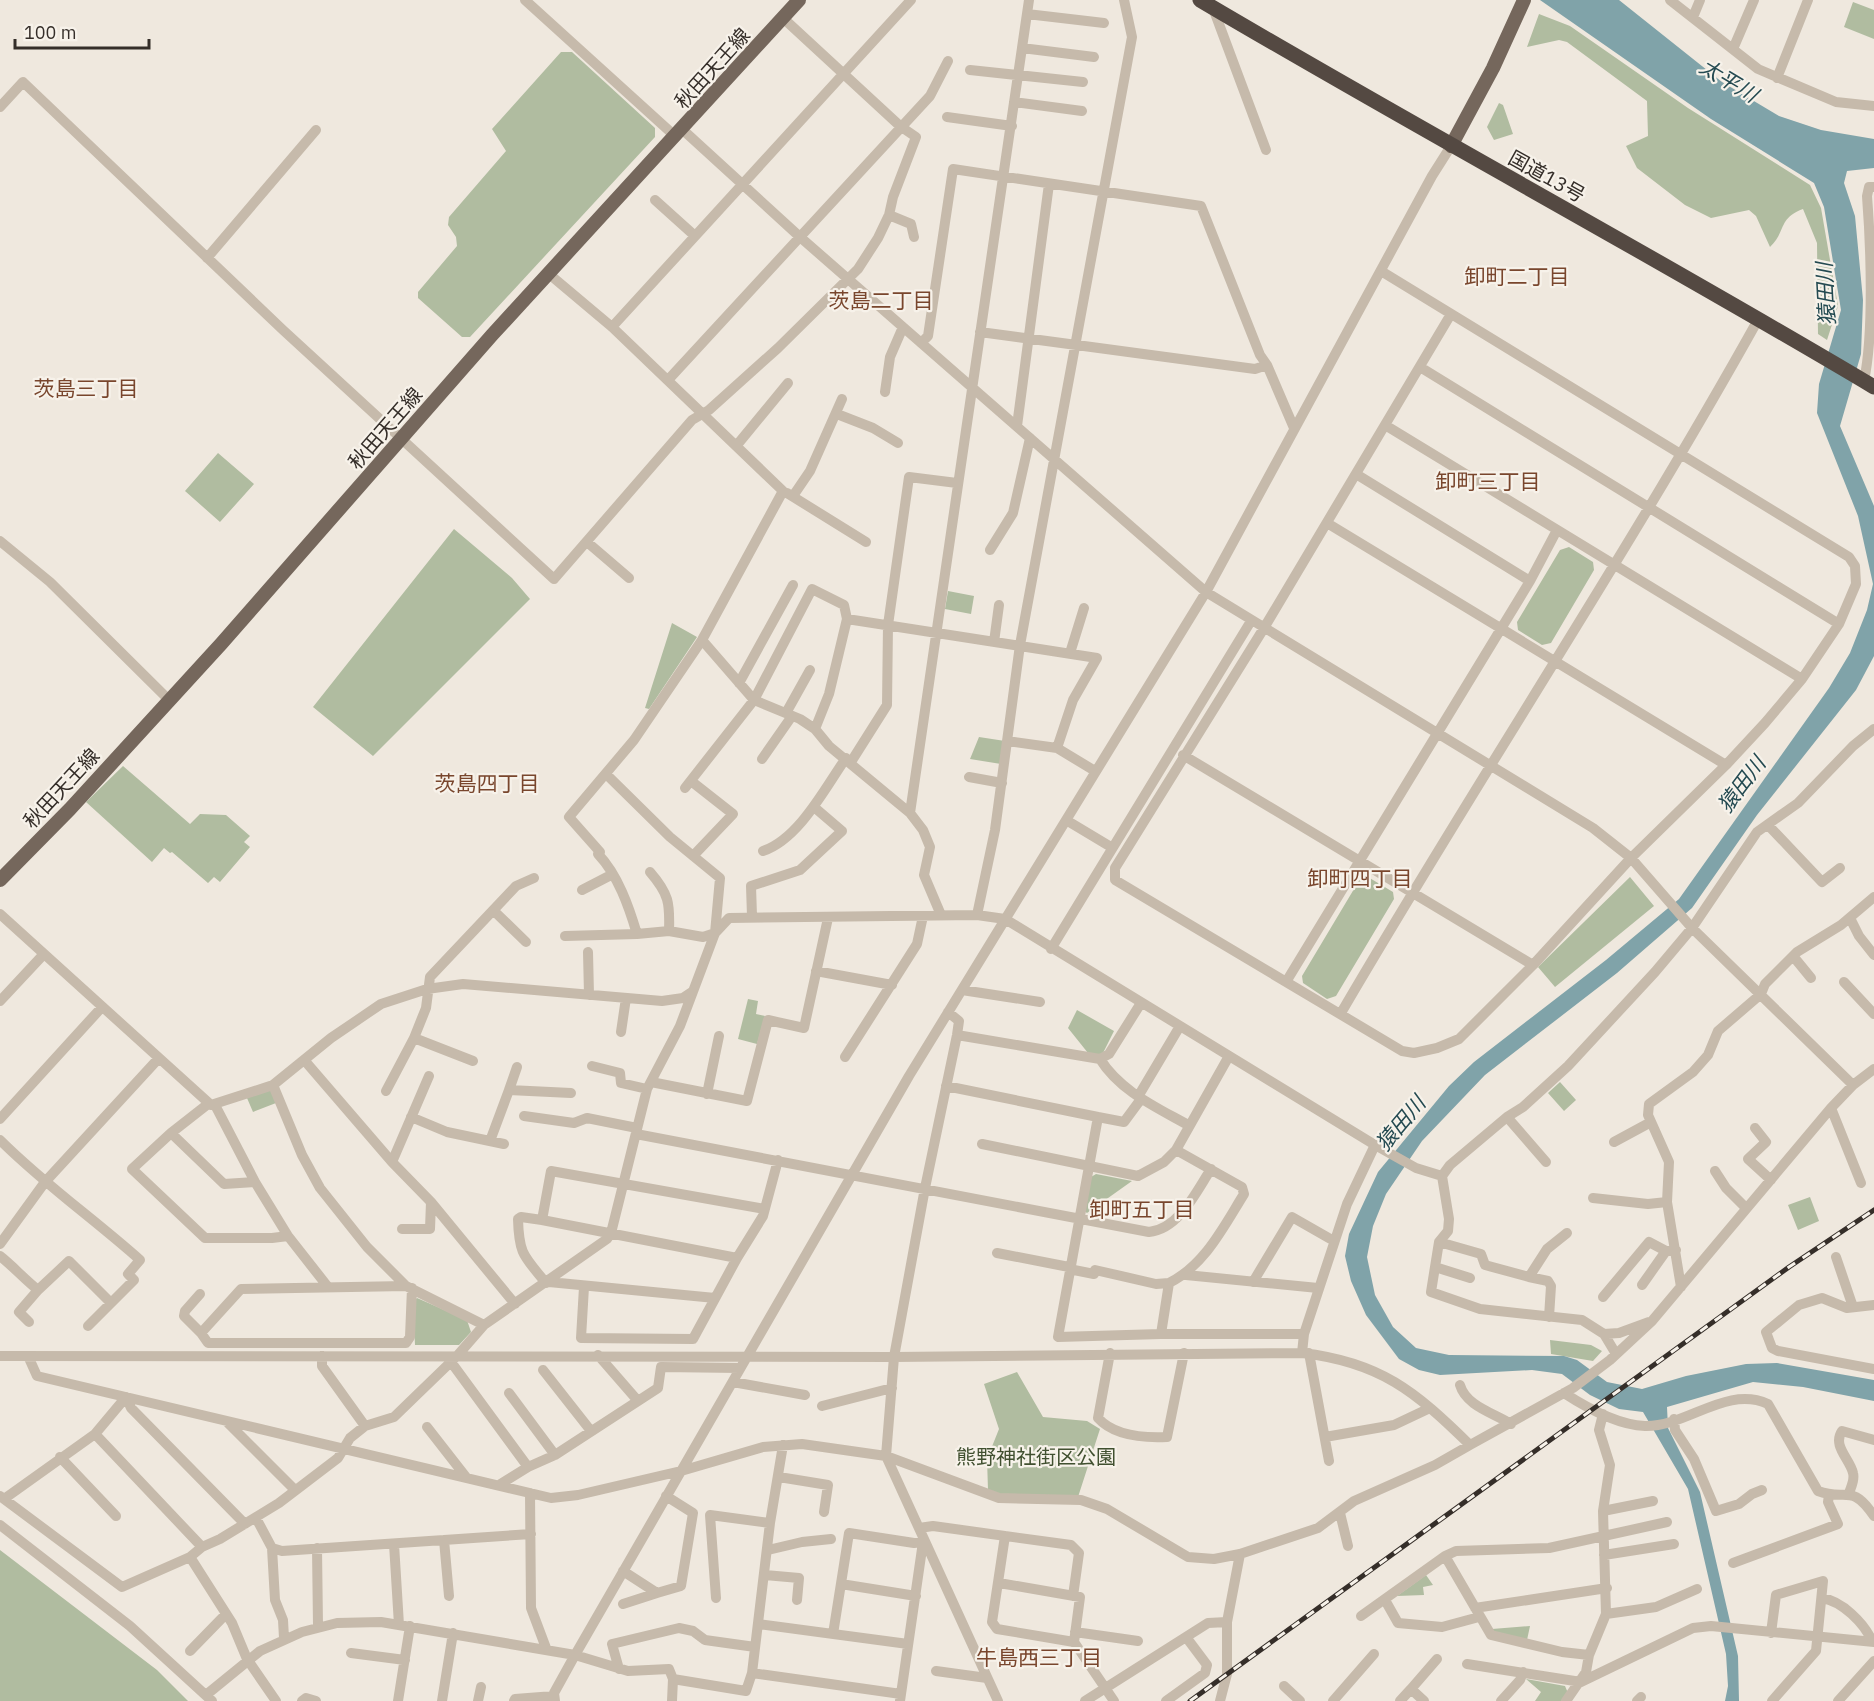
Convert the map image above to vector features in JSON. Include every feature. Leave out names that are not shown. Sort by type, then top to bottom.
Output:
[{"type":"highway","name":"国道13号","points":[[1207,4],[1451,146],[1759,318],[1866,382]]},
{"type":"main road","name":"秋田天王線","points":[[0,880],[69,809],[228,635],[549,274],[799,0]]},
{"type":"main road","points":[[1451,146],[1493,68],[1524,0]]},
{"type":"street","points":[[525,0],[679,133],[742,184],[972,389],[1206,592],[1593,828],[1632,858],[1688,924],[1853,1084]]},
{"type":"street","points":[[612,327],[911,0]]},
{"type":"street","points":[[910,813],[1001,177],[1012,126],[1029,0]]},
{"type":"street","points":[[977,915],[995,830],[1020,645],[1106,193],[1132,37],[1124,0]]},
{"type":"street","points":[[1670,0],[1758,69],[1836,102],[1874,106]]},
{"type":"street","points":[[1693,17],[1700,0]]},
{"type":"street","points":[[1733,49],[1754,0]]},
{"type":"street","points":[[1776,78],[1808,0]]},
{"type":"street","points":[[1207,4],[1266,150]]},
{"type":"street","points":[[1027,14],[1104,23]]},
{"type":"street","points":[[0,107],[23,82],[207,258],[554,579],[700,413],[709,410],[849,280],[878,238],[889,215],[893,196],[916,137],[900,126],[783,18]]},
{"type":"street","points":[[1022,48],[1094,57]]},
{"type":"street","points":[[668,380],[930,96],[948,61]]},
{"type":"street","points":[[970,70],[1083,82]]},
{"type":"street","points":[[1014,102],[1082,111]]},
{"type":"street","points":[[947,117],[1012,126]]},
{"type":"street","points":[[207,258],[316,130]]},
{"type":"street","points":[[514,1701],[515,1699],[554,1698],[575,1655],[852,1174],[948,1012],[1206,592],[1294,428],[1451,146]]},
{"type":"street","points":[[921,343],[928,336],[953,169],[1202,206],[1260,355],[1267,365],[1294,428]]},
{"type":"street","points":[[1017,426],[1049,184]]},
{"type":"street","points":[[1866,382],[1871,363],[1872,269],[1867,196],[1869,187],[1874,187]]},
{"type":"street","points":[[655,200],[695,236]]},
{"type":"street","points":[[889,215],[911,224],[914,237]]},
{"type":"street","points":[[1381,271],[1849,557],[1855,566],[1856,584],[1839,624],[1802,680],[1726,765],[1632,858],[1533,965],[1459,1039],[1437,1048],[1414,1053],[1402,1051],[1115,879],[1115,867],[1264,628],[1451,314]]},
{"type":"street","points":[[549,274],[612,327],[700,413],[788,493],[866,542]]},
{"type":"street","points":[[1341,1013],[1411,894],[1616,564],[1759,318]]},
{"type":"street","points":[[885,392],[890,357],[903,327]]},
{"type":"street","points":[[980,332],[1255,369],[1267,365]]},
{"type":"street","points":[[1420,367],[1839,624]]},
{"type":"street","points":[[737,445],[788,383]]},
{"type":"street","points":[[637,934],[628,903],[611,875],[607,863],[598,855],[600,852],[569,817],[634,740],[702,640],[788,493],[810,471],[842,399]]},
{"type":"street","points":[[837,414],[873,428],[898,443]]},
{"type":"street","points":[[1385,425],[1616,564],[1802,680]]},
{"type":"street","points":[[990,550],[1013,513],[1030,438]]},
{"type":"street","points":[[1356,474],[1530,581]]},
{"type":"street","points":[[763,851],[775,847],[814,807],[887,705],[888,626],[909,477],[957,483]]},
{"type":"street","points":[[1327,523],[1726,765]]},
{"type":"street","points":[[1286,982],[1530,581],[1557,530]]},
{"type":"street","points":[[0,541],[50,582],[168,699]]},
{"type":"street","points":[[587,542],[629,578]]},
{"type":"street","points":[[739,683],[793,585]]},
{"type":"street","points":[[693,856],[733,814],[688,784],[754,700],[812,589],[844,605],[847,619],[829,693],[815,729]]},
{"type":"street","points":[[994,642],[999,605]]},
{"type":"street","points":[[1070,653],[1084,608]]},
{"type":"street","points":[[847,619],[1097,658],[1073,700],[1057,748]]},
{"type":"street","points":[[1051,949],[1111,847],[1251,621]]},
{"type":"street","points":[[702,640],[754,700],[815,729],[829,746],[849,760],[910,813],[923,830],[930,846],[924,875],[941,915]]},
{"type":"street","points":[[762,759],[789,715],[810,670]]},
{"type":"street","points":[[1616,1354],[1604,1334],[1582,1320],[1467,1306],[1431,1292],[1439,1242],[1448,1231],[1449,1219],[1442,1176],[1449,1166],[1507,1117],[1523,1107],[1568,1066],[1655,972],[1757,832],[1798,803],[1853,746],[1874,729]]},
{"type":"street","points":[[1007,741],[1057,748],[1095,771]]},
{"type":"street","points":[[1183,755],[1411,894],[1533,965]]},
{"type":"street","points":[[126,1397],[95,1434],[2,1498],[116,1586],[122,1587],[190,1557],[201,1547],[256,1518],[338,1458],[350,1438],[365,1426],[394,1417],[454,1359],[484,1325],[548,1283],[607,1239],[611,1233],[649,1086],[680,1026],[715,933],[720,878],[693,856],[606,774]]},
{"type":"street","points":[[969,777],[1002,783]]},
{"type":"street","points":[[752,916],[751,886],[800,870],[842,831],[814,807]]},
{"type":"street","points":[[1066,820],[1111,847]]},
{"type":"street","points":[[1768,825],[1822,882],[1840,867]]},
{"type":"street","points":[[650,872],[661,884],[670,902],[669,931]]},
{"type":"street","points":[[582,890],[611,875]]},
{"type":"street","points":[[386,1091],[414,1038],[426,1008],[430,977],[516,886],[534,878]]},
{"type":"street","points":[[1681,1287],[1671,1251],[1668,1202],[1669,1162],[1648,1115],[1649,1104],[1693,1072],[1708,1055],[1718,1030],[1761,994],[1766,984],[1793,956],[1850,918],[1874,897]]},
{"type":"street","points":[[494,910],[526,942]]},
{"type":"street","points":[[0,914],[43,955],[212,1104],[288,1236],[328,1287]]},
{"type":"street","points":[[565,936],[669,931],[703,937],[715,933],[729,918],[752,916],[828,918],[977,915],[1005,919],[1376,1145],[1416,1168],[1442,1176]]},
{"type":"street","points":[[845,1057],[917,944],[923,916]]},
{"type":"street","points":[[592,1066],[620,1073],[621,1083],[747,1101],[768,1020],[804,1028],[828,918]]},
{"type":"street","points":[[1850,918],[1859,936],[1874,955]]},
{"type":"street","points":[[588,952],[589,995]]},
{"type":"street","points":[[0,1001],[43,955]]},
{"type":"street","points":[[1793,956],[1811,978]]},
{"type":"street","points":[[816,971],[892,985]]},
{"type":"street","points":[[1844,982],[1874,1014]]},
{"type":"street","points":[[288,1236],[205,1238],[132,1169],[171,1133],[212,1104],[273,1084],[332,1038],[381,1004],[427,989],[463,984],[673,1001],[692,992]]},
{"type":"street","points":[[962,990],[1040,1002]]},
{"type":"street","points":[[621,1032],[626,998]]},
{"type":"street","points":[[957,1035],[1100,1059],[1109,1054],[1141,1003]]},
{"type":"street","points":[[0,1119],[102,1007]]},
{"type":"street","points":[[948,1012],[959,1021],[894,1356],[886,1456],[919,1528],[923,1542],[998,1701]]},
{"type":"street","points":[[946,1086],[1124,1122],[1180,1026]]},
{"type":"street","points":[[707,1094],[719,1036]]},
{"type":"street","points":[[414,1038],[473,1061]]},
{"type":"street","points":[[982,1144],[1138,1176],[1164,1162],[1176,1150],[1188,1125],[1229,1056]]},
{"type":"street","points":[[0,1244],[45,1182],[159,1058]]},
{"type":"street","points":[[1100,1059],[1112,1078],[1188,1125]]},
{"type":"street","points":[[305,1061],[430,1202],[515,1304]]},
{"type":"street","points":[[490,1141],[517,1067]]},
{"type":"street","points":[[28,1356],[37,1376],[342,1450],[551,1497],[578,1495],[681,1471],[763,1447],[802,1443],[886,1456],[999,1498],[1081,1500],[1107,1509],[1188,1557],[1214,1559],[1240,1554],[1318,1528],[1354,1502],[1435,1465],[1511,1424],[1568,1390],[1602,1366],[1652,1322],[1831,1108],[1853,1084],[1874,1069]]},
{"type":"street","points":[[392,1161],[429,1076]]},
{"type":"street","points":[[273,1084],[302,1155],[320,1188],[367,1247],[409,1287],[484,1325]]},
{"type":"street","points":[[509,1090],[571,1093]]},
{"type":"street","points":[[1831,1108],[1861,1182]]},
{"type":"street","points":[[524,1116],[574,1124],[587,1118],[637,1131],[778,1160],[1149,1232],[1158,1231],[1185,1210],[1211,1169]]},
{"type":"street","points":[[411,1117],[447,1132],[504,1144]]},
{"type":"street","points":[[1098,1117],[1058,1337],[1304,1334]]},
{"type":"street","points":[[1507,1117],[1546,1162]]},
{"type":"street","points":[[1614,1142],[1651,1122]]},
{"type":"street","points":[[1755,1128],[1766,1142],[1748,1159],[1771,1180]]},
{"type":"street","points":[[171,1133],[224,1184],[255,1182]]},
{"type":"street","points":[[0,1140],[45,1182],[140,1260],[128,1274],[134,1280],[88,1326]]},
{"type":"street","points":[[1329,1461],[1304,1334],[1347,1204],[1376,1145]]},
{"type":"street","points":[[997,1253],[1094,1274],[1095,1270],[1156,1284],[1169,1283],[1186,1275],[1213,1243],[1244,1194],[1242,1187],[1176,1150]]},
{"type":"street","points":[[584,1287],[581,1338],[693,1339],[765,1209],[778,1160]]},
{"type":"street","points":[[542,1220],[551,1171],[624,1182],[765,1209]]},
{"type":"street","points":[[1715,1171],[1726,1188],[1746,1208]]},
{"type":"street","points":[[1593,1198],[1648,1204],[1668,1202]]},
{"type":"street","points":[[402,1228],[430,1229],[430,1202]]},
{"type":"street","points":[[715,1298],[548,1283],[520,1252],[518,1219],[521,1216],[736,1258]]},
{"type":"street","points":[[1253,1282],[1292,1216],[1334,1241]]},
{"type":"street","points":[[1529,1277],[1547,1249],[1567,1233]]},
{"type":"street","points":[[1439,1242],[1481,1254],[1485,1265],[1548,1281],[1551,1286],[1549,1317]]},
{"type":"street","points":[[1603,1297],[1649,1242],[1671,1251]]},
{"type":"street","points":[[1642,1285],[1671,1251]]},
{"type":"street","points":[[0,1256],[22,1273],[25,1280],[38,1290]]},
{"type":"street","points":[[1836,1257],[1853,1307]]},
{"type":"street","points":[[29,1322],[19,1312],[38,1290],[69,1261],[111,1303]]},
{"type":"street","points":[[1435,1267],[1470,1278]]},
{"type":"street","points":[[1186,1275],[1318,1288]]},
{"type":"street","points":[[1161,1334],[1169,1283]]},
{"type":"street","points":[[201,1333],[241,1289],[409,1287]]},
{"type":"street","points":[[200,1294],[185,1311],[184,1316],[208,1343],[406,1343],[410,1337],[409,1287]]},
{"type":"street","points":[[1874,1305],[1847,1308],[1822,1298],[1799,1305],[1766,1332],[1772,1348],[1778,1351],[1874,1369]]},
{"type":"street","points":[[1604,1334],[1619,1333],[1652,1322]]},
{"type":"street","points":[[1110,1353],[1098,1418],[1105,1426],[1153,1438],[1167,1437],[1184,1353]]},
{"type":"street","points":[[0,1356],[322,1356],[454,1359],[598,1355],[894,1356],[1306,1353],[1363,1365],[1406,1387],[1470,1445]]},
{"type":"street","points":[[598,1355],[638,1401]]},
{"type":"street","points":[[322,1356],[322,1366],[365,1426]]},
{"type":"street","points":[[454,1359],[528,1467]]},
{"type":"street","points":[[499,1485],[528,1467],[555,1455],[658,1388],[662,1367],[740,1368]]},
{"type":"street","points":[[543,1370],[591,1431]]},
{"type":"street","points":[[733,1382],[806,1395]]},
{"type":"street","points":[[1460,1385],[1462,1394],[1473,1404],[1491,1411],[1511,1424]]},
{"type":"street","points":[[822,1406],[891,1388]]},
{"type":"street","points":[[1568,1390],[1603,1414],[1646,1426],[1672,1420],[1715,1404],[1756,1398],[1768,1404],[1818,1491],[1829,1496],[1849,1493],[1865,1503],[1874,1516]]},
{"type":"street","points":[[509,1393],[555,1455]]},
{"type":"street","points":[[126,1397],[131,1408],[245,1524]]},
{"type":"street","points":[[1325,1437],[1394,1425],[1430,1408]]},
{"type":"street","points":[[1566,1701],[1581,1682],[1589,1655],[1606,1614],[1607,1588],[1603,1535],[1610,1464],[1599,1430],[1603,1414]]},
{"type":"street","points":[[1672,1420],[1675,1430],[1694,1459],[1716,1511],[1739,1504],[1762,1490]]},
{"type":"street","points":[[226,1421],[295,1490]]},
{"type":"street","points":[[427,1427],[466,1477]]},
{"type":"street","points":[[1849,1493],[1854,1474],[1839,1444],[1839,1436],[1842,1431],[1874,1440]]},
{"type":"street","points":[[95,1434],[201,1547]]},
{"type":"street","points":[[674,1679],[746,1691],[752,1673],[770,1523],[783,1445]]},
{"type":"street","points":[[60,1457],[116,1516]]},
{"type":"street","points":[[779,1477],[828,1485],[824,1512]]},
{"type":"street","points":[[530,1493],[531,1608],[546,1648]]},
{"type":"street","points":[[623,1604],[681,1586],[693,1513],[666,1496]]},
{"type":"street","points":[[1733,1563],[1838,1524],[1828,1502],[1829,1496]]},
{"type":"street","points":[[1604,1511],[1653,1501]]},
{"type":"street","points":[[1340,1513],[1348,1546]]},
{"type":"street","points":[[716,1598],[710,1515],[770,1523]]},
{"type":"street","points":[[256,1518],[272,1548],[275,1600],[283,1620],[284,1638]]},
{"type":"street","points":[[1361,1616],[1445,1556],[1456,1551],[1549,1548],[1667,1522]]},
{"type":"street","points":[[0,1525],[130,1626],[209,1698],[247,1659],[284,1638],[318,1626],[381,1622],[546,1648],[619,1669],[669,1670],[674,1679],[672,1701]]},
{"type":"street","points":[[919,1528],[933,1526],[1071,1545],[1079,1552],[1072,1596]]},
{"type":"street","points":[[833,1634],[849,1533],[914,1543],[923,1542]]},
{"type":"street","points":[[272,1548],[282,1551],[531,1534]]},
{"type":"street","points":[[1005,1536],[992,1622],[997,1629],[1138,1641]]},
{"type":"street","points":[[768,1550],[802,1542],[831,1539]]},
{"type":"street","points":[[444,1540],[449,1596]]},
{"type":"street","points":[[752,1673],[901,1698],[923,1542]]},
{"type":"street","points":[[394,1544],[404,1625],[405,1660],[398,1701]]},
{"type":"street","points":[[1604,1555],[1674,1544]]},
{"type":"street","points":[[317,1548],[318,1626]]},
{"type":"street","points":[[1220,1701],[1227,1674],[1227,1622],[1240,1554]]},
{"type":"street","points":[[1445,1556],[1491,1635],[1562,1652],[1589,1655]]},
{"type":"street","points":[[190,1557],[226,1614],[247,1659],[276,1701]]},
{"type":"street","points":[[623,1571],[657,1593]]},
{"type":"street","points":[[765,1575],[799,1578],[797,1600]]},
{"type":"street","points":[[1771,1633],[1776,1595],[1823,1581],[1816,1651],[1772,1701]]},
{"type":"street","points":[[999,1583],[1080,1597],[1075,1637],[1114,1701]]},
{"type":"street","points":[[841,1584],[916,1596]]},
{"type":"street","points":[[1385,1600],[1398,1623],[1442,1627],[1477,1612],[1607,1588]]},
{"type":"street","points":[[1606,1614],[1656,1607],[1697,1589]]},
{"type":"street","points":[[1467,1664],[1581,1682],[1693,1628],[1711,1626],[1873,1642],[1868,1631],[1842,1607],[1833,1600],[1822,1598]]},
{"type":"street","points":[[190,1651],[226,1614]]},
{"type":"street","points":[[1085,1701],[1208,1623],[1227,1622]]},
{"type":"street","points":[[758,1624],[908,1644]]},
{"type":"street","points":[[619,1669],[612,1644],[679,1628],[693,1631],[705,1640],[755,1647]]},
{"type":"street","points":[[442,1701],[453,1633]]},
{"type":"street","points":[[1166,1701],[1205,1673],[1207,1665],[1186,1637]]},
{"type":"street","points":[[351,1653],[405,1660]]},
{"type":"street","points":[[1333,1701],[1374,1654]]},
{"type":"street","points":[[1400,1701],[1437,1659]]},
{"type":"street","points":[[1838,1701],[1874,1661]]},
{"type":"street","points":[[936,1671],[987,1678]]},
{"type":"street","points":[[1501,1701],[1520,1680],[1523,1672]]},
{"type":"street","points":[[1284,1686],[1300,1701]]},
{"type":"street","points":[[478,1701],[481,1687]]},
{"type":"street","points":[[1411,1689],[1424,1701]]},
{"type":"street","points":[[302,1701],[306,1698],[316,1701]]},
{"type":"green space","points":[[1853,2],[1874,10],[1874,39],[1844,27]]},
{"type":"green space","points":[[1539,14],[1570,26],[1688,108],[1810,185],[1821,208],[1838,306],[1827,340],[1818,334],[1817,243],[1803,209],[1786,221],[1770,247],[1756,216],[1749,210],[1711,218],[1685,205],[1637,168],[1626,146],[1648,136],[1647,101],[1567,42],[1559,40],[1527,47]]},
{"type":"green space","points":[[561,52],[572,52],[655,128],[655,137],[470,337],[462,337],[418,298],[418,292],[457,246],[456,237],[448,225],[449,217],[506,151],[492,129]]},
{"type":"green space","points":[[1499,103],[1503,105],[1513,134],[1494,140],[1487,127]]},
{"type":"green space","points":[[218,453],[254,484],[220,522],[185,491]]},
{"type":"green space","points":[[454,529],[512,578],[530,599],[373,756],[313,707]]},
{"type":"green space","points":[[1569,547],[1593,562],[1594,570],[1551,643],[1542,645],[1518,630],[1517,622],[1560,550]]},
{"type":"green space","points":[[948,591],[974,596],[971,614],[945,609]]},
{"type":"green space","points":[[672,623],[697,637],[649,709],[645,708]]},
{"type":"green space","points":[[979,737],[1005,741],[1001,764],[970,759]]},
{"type":"green space","points":[[123,766],[190,824],[200,814],[226,815],[250,836],[244,842],[250,847],[220,882],[214,877],[208,883],[172,852],[164,848],[152,862],[86,802]]},
{"type":"green space","points":[[1368,877],[1393,892],[1394,899],[1336,996],[1327,999],[1303,983],[1302,976],[1360,879]]},
{"type":"green space","points":[[1630,877],[1654,906],[1555,987],[1538,967]]},
{"type":"green space","points":[[748,999],[758,1001],[756,1014],[765,1016],[757,1044],[738,1039]]},
{"type":"green space","points":[[1077,1010],[1114,1031],[1103,1053],[1096,1057],[1088,1053],[1068,1028]]},
{"type":"green space","points":[[1560,1082],[1576,1100],[1564,1111],[1548,1093]]},
{"type":"green space","points":[[270,1089],[276,1103],[253,1112],[247,1098]]},
{"type":"green space","points":[[1096,1174],[1132,1181],[1087,1213],[1084,1211],[1091,1177]]},
{"type":"green space","points":[[1810,1197],[1819,1221],[1798,1230],[1788,1205]]},
{"type":"green space","points":[[417,1298],[467,1320],[471,1332],[459,1345],[415,1345],[413,1302]]},
{"type":"green space","points":[[1550,1340],[1591,1345],[1602,1351],[1593,1361],[1551,1354]]},
{"type":"green space","name":"熊野神社街区公園","points":[[1017,1372],[1043,1417],[1087,1421],[1100,1429],[1078,1497],[1000,1495],[988,1490],[987,1459],[999,1429],[984,1384]]},
{"type":"green space","points":[[0,1550],[157,1670],[188,1701],[0,1701]]},
{"type":"green space","points":[[1426,1575],[1433,1585],[1423,1587],[1424,1595],[1397,1596]]},
{"type":"green space","points":[[1530,1626],[1527,1640],[1496,1633],[1492,1629]]},
{"type":"green space","points":[[1526,1679],[1565,1686],[1568,1693],[1561,1701],[1535,1701],[1541,1692]]},
{"type":"water","points":[[1540,0],[1619,0],[1722,82],[1779,116],[1821,130],[1874,139],[1874,168],[1847,171],[1844,183],[1855,216],[1863,300],[1861,354],[1840,426],[1874,506],[1874,656],[1856,690],[1757,815],[1692,908],[1617,973],[1485,1075],[1422,1141],[1386,1194],[1373,1226],[1367,1257],[1375,1295],[1393,1327],[1416,1348],[1449,1355],[1564,1356],[1577,1360],[1607,1382],[1642,1389],[1686,1376],[1746,1364],[1777,1363],[1874,1380],[1874,1401],[1803,1387],[1753,1382],[1667,1407],[1668,1428],[1700,1492],[1738,1656],[1739,1701],[1725,1701],[1728,1686],[1726,1654],[1688,1489],[1643,1412],[1619,1409],[1590,1395],[1562,1374],[1532,1370],[1440,1375],[1419,1370],[1399,1359],[1366,1315],[1351,1281],[1345,1256],[1349,1234],[1378,1172],[1449,1086],[1474,1062],[1606,960],[1679,899],[1829,688],[1850,653],[1867,610],[1873,584],[1858,516],[1817,413],[1819,384],[1841,310],[1824,207],[1814,183],[1711,119]]},
{"type":"railway","points":[[1190,1701],[1789,1267],[1874,1210]]},
{"type":"district","name":"卸町二丁目","points":[[1517,276]]},
{"type":"district","name":"茨島二丁目","points":[[881,300]]},
{"type":"district","name":"茨島三丁目","points":[[86,388]]},
{"type":"district","name":"卸町三丁目","points":[[1488,481]]},
{"type":"district","name":"茨島四丁目","points":[[487,783]]},
{"type":"district","name":"卸町四丁目","points":[[1360,878]]},
{"type":"district","name":"卸町五丁目","points":[[1142,1209]]},
{"type":"district","name":"牛島西三丁目","points":[[1039,1657]]},
{"type":"water label","name":"太平川","points":[[1729,80]]},
{"type":"water label","name":"猿田川","points":[[1825,294]]},
{"type":"water label","name":"猿田川","points":[[1741,784]]},
{"type":"water label","name":"猿田川","points":[[1400,1123]]}]
